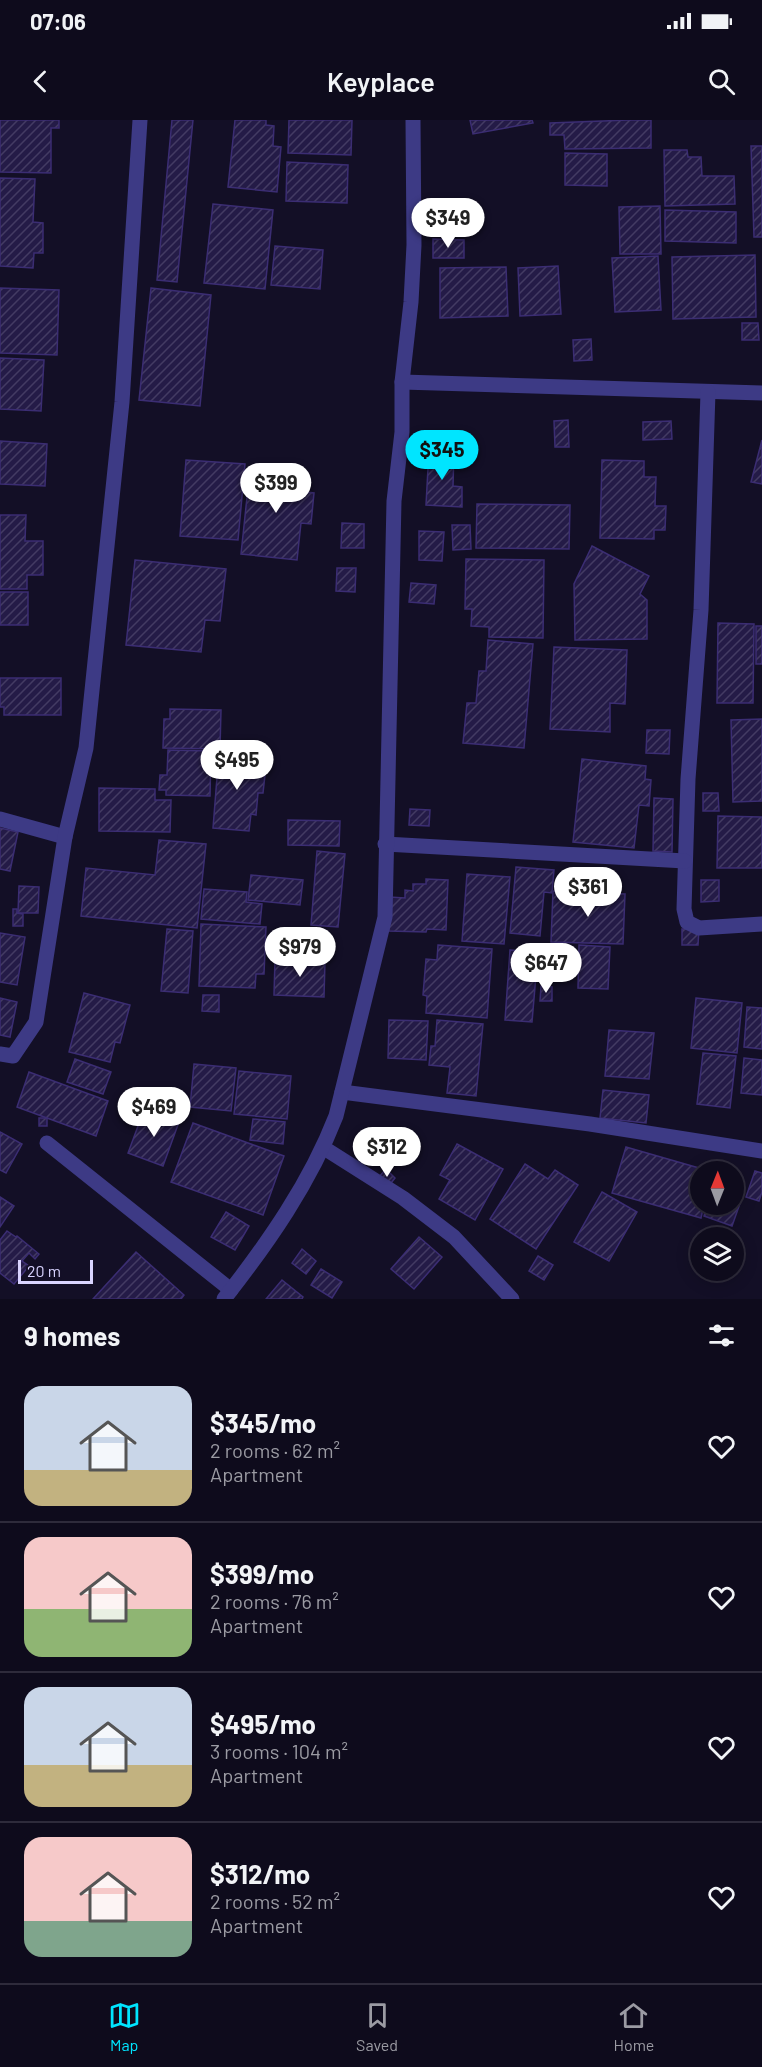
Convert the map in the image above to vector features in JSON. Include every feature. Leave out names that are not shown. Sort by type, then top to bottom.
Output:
[{"type":"street","points":[[0,1054],[14,1056],[36,1022],[65,837],[86,748],[122,402],[140,120]]},
{"type":"street","points":[[47,1143],[228,1295],[296,1198],[324,1148],[336,1116],[385,916],[394,501],[402,432],[402,382],[411,302],[414,245],[413,120]]},
{"type":"street","points":[[402,382],[762,393]]},
{"type":"street","points":[[708,392],[701,610],[688,779],[684,909],[687,922],[699,928],[762,924]]},
{"type":"street","points":[[0,819],[65,837]]},
{"type":"street","points":[[385,844],[685,861]]},
{"type":"street","points":[[342,1092],[590,1124],[762,1151]]},
{"type":"street","points":[[324,1148],[403,1198],[454,1238],[512,1299]]},
{"type":"building","points":[[0,120],[59,120],[59,128],[51,128],[51,173],[0,172]]},
{"type":"building","points":[[172,120],[193,120],[177,282],[157,280]]},
{"type":"building","points":[[235,120],[266,120],[266,125],[274,126],[273,146],[281,147],[277,192],[228,187]]},
{"type":"building","points":[[289,120],[352,120],[351,155],[288,153]]},
{"type":"building","points":[[470,120],[532,120],[533,123],[473,134]]},
{"type":"building","points":[[651,120],[651,148],[565,149],[564,135],[550,135],[550,123]]},
{"type":"building","points":[[751,146],[762,146],[762,237],[754,237]]},
{"type":"building","points":[[664,150],[687,150],[688,157],[701,157],[702,176],[734,176],[735,204],[665,206]]},
{"type":"building","points":[[565,153],[607,154],[607,186],[565,185]]},
{"type":"building","points":[[287,162],[348,165],[347,203],[286,201]]},
{"type":"building","points":[[0,178],[35,179],[33,222],[43,223],[43,253],[34,253],[33,268],[0,266]]},
{"type":"building","points":[[213,204],[273,210],[265,289],[204,283]]},
{"type":"building","points":[[660,206],[661,254],[620,254],[619,207]]},
{"type":"building","points":[[665,210],[736,212],[736,243],[665,241]]},
{"type":"building","points":[[433,239],[464,240],[464,258],[433,258]]},
{"type":"building","points":[[275,246],[323,250],[320,289],[271,285]]},
{"type":"building","points":[[755,255],[756,317],[673,319],[672,257]]},
{"type":"building","points":[[658,256],[661,310],[615,312],[612,258]]},
{"type":"building","points":[[558,266],[561,314],[520,316],[518,268]]},
{"type":"building","points":[[506,267],[508,316],[440,318],[440,268]]},
{"type":"building","points":[[0,288],[59,290],[57,355],[0,353]]},
{"type":"building","points":[[151,288],[211,295],[200,406],[139,400]]},
{"type":"building","points":[[742,323],[758,323],[759,340],[742,340]]},
{"type":"building","points":[[591,339],[592,360],[574,361],[573,340]]},
{"type":"building","points":[[0,358],[44,360],[41,411],[0,409]]},
{"type":"building","points":[[568,420],[569,447],[555,447],[554,421]]},
{"type":"building","points":[[671,421],[672,439],[643,440],[643,422]]},
{"type":"building","points":[[762,440],[762,484],[751,482]]},
{"type":"building","points":[[0,441],[47,444],[45,486],[0,484]]},
{"type":"building","points":[[429,450],[454,451],[453,486],[462,487],[462,507],[426,505]]},
{"type":"building","points":[[186,460],[245,464],[238,540],[180,536]]},
{"type":"building","points":[[602,460],[644,461],[644,477],[656,477],[655,506],[666,506],[665,530],[654,530],[654,539],[600,538]]},
{"type":"building","points":[[250,469],[308,475],[306,492],[314,493],[311,524],[301,523],[297,560],[241,554]]},
{"type":"building","points":[[477,504],[570,505],[569,549],[476,548]]},
{"type":"building","points":[[0,515],[26,515],[25,541],[43,541],[43,575],[27,575],[27,589],[0,589]]},
{"type":"building","points":[[342,523],[364,524],[364,548],[341,548]]},
{"type":"building","points":[[452,525],[470,525],[471,549],[453,550]]},
{"type":"building","points":[[419,531],[444,532],[442,561],[419,560]]},
{"type":"building","points":[[592,546],[649,576],[640,594],[647,600],[647,639],[575,640],[574,584]]},
{"type":"building","points":[[466,559],[544,560],[543,638],[489,637],[489,627],[471,626],[472,609],[465,609]]},
{"type":"building","points":[[135,560],[226,569],[220,621],[205,620],[201,652],[126,645]]},
{"type":"building","points":[[337,568],[356,568],[355,592],[336,591]]},
{"type":"building","points":[[411,583],[436,585],[434,604],[409,602]]},
{"type":"building","points":[[0,592],[28,592],[28,625],[0,625]]},
{"type":"building","points":[[718,623],[754,624],[753,703],[717,703]]},
{"type":"building","points":[[756,626],[762,626],[762,664],[756,664]]},
{"type":"building","points":[[488,640],[533,644],[524,748],[463,743],[467,703],[476,703],[479,671],[486,671]]},
{"type":"building","points":[[554,647],[627,650],[625,704],[610,703],[610,732],[550,729]]},
{"type":"building","points":[[0,678],[61,678],[61,715],[4,715],[4,707],[0,707]]},
{"type":"building","points":[[170,709],[221,710],[220,749],[163,748],[164,719],[170,719]]},
{"type":"building","points":[[762,719],[762,801],[733,802],[731,720]]},
{"type":"building","points":[[647,730],[670,730],[669,754],[646,753]]},
{"type":"building","points":[[168,750],[211,751],[210,796],[166,795],[166,790],[159,790],[160,775],[167,775]]},
{"type":"building","points":[[219,752],[258,755],[256,774],[265,775],[263,793],[258,793],[256,815],[251,814],[249,831],[213,828]]},
{"type":"building","points":[[582,759],[646,766],[645,779],[651,780],[649,806],[639,805],[634,848],[573,842]]},
{"type":"building","points":[[99,788],[155,789],[155,800],[171,800],[170,832],[99,831]]},
{"type":"building","points":[[703,793],[718,793],[719,811],[703,811]]},
{"type":"building","points":[[654,798],[673,799],[672,852],[653,851]]},
{"type":"building","points":[[410,809],[430,810],[429,826],[409,825]]},
{"type":"building","points":[[718,816],[762,817],[762,868],[717,868]]},
{"type":"building","points":[[288,820],[340,821],[339,846],[288,845]]},
{"type":"building","points":[[0,828],[18,832],[10,871],[0,869]]},
{"type":"building","points":[[159,840],[206,844],[197,928],[81,916],[86,868],[155,875]]},
{"type":"building","points":[[317,851],[345,854],[338,927],[311,925]]},
{"type":"building","points":[[516,867],[554,870],[552,893],[544,892],[540,936],[510,933]]},
{"type":"building","points":[[467,874],[510,877],[504,944],[462,941]]},
{"type":"building","points":[[251,875],[303,880],[300,905],[248,900]]},
{"type":"building","points":[[426,879],[448,880],[446,930],[389,931],[390,897],[405,898],[405,890],[413,891],[413,884],[426,884]]},
{"type":"building","points":[[701,880],[719,880],[719,901],[701,902]]},
{"type":"building","points":[[19,886],[39,887],[38,913],[18,913]]},
{"type":"building","points":[[204,889],[247,892],[246,902],[262,904],[260,924],[201,919]]},
{"type":"building","points":[[553,891],[625,894],[623,944],[551,942]]},
{"type":"building","points":[[13,909],[23,914],[23,926],[13,926]]},
{"type":"building","points":[[201,924],[266,927],[264,974],[256,974],[255,988],[199,986]]},
{"type":"building","points":[[167,929],[193,931],[188,993],[161,991]]},
{"type":"building","points":[[682,929],[699,929],[698,945],[682,945]]},
{"type":"building","points":[[0,933],[25,937],[17,985],[0,982]]},
{"type":"building","points":[[438,945],[492,949],[487,1018],[426,1013],[427,996],[423,995],[426,959],[437,960]]},
{"type":"building","points":[[579,945],[610,947],[608,989],[578,988]]},
{"type":"building","points":[[510,950],[538,952],[532,1022],[505,1020]]},
{"type":"building","points":[[549,954],[573,955],[572,973],[548,972]]},
{"type":"building","points":[[275,959],[325,961],[324,997],[274,995]]},
{"type":"building","points":[[541,986],[552,987],[552,1001],[540,1001]]},
{"type":"building","points":[[84,993],[130,1005],[120,1043],[115,1042],[110,1062],[69,1052]]},
{"type":"building","points":[[203,995],[219,995],[219,1012],[202,1011]]},
{"type":"building","points":[[0,998],[17,1002],[10,1037],[0,1035]]},
{"type":"building","points":[[696,998],[742,1003],[737,1053],[691,1048]]},
{"type":"building","points":[[747,1007],[762,1008],[762,1049],[744,1047]]},
{"type":"building","points":[[389,1020],[428,1021],[426,1060],[388,1058]]},
{"type":"building","points":[[437,1020],[483,1024],[476,1096],[447,1093],[450,1067],[429,1065],[431,1046],[435,1046]]},
{"type":"building","points":[[609,1030],[654,1033],[649,1079],[605,1076]]},
{"type":"building","points":[[703,1053],[736,1056],[730,1108],[697,1104]]},
{"type":"building","points":[[744,1058],[762,1060],[762,1095],[741,1093]]},
{"type":"building","points":[[75,1059],[111,1072],[103,1094],[67,1082]]},
{"type":"building","points":[[194,1064],[236,1068],[231,1111],[190,1107]]},
{"type":"building","points":[[239,1071],[291,1076],[287,1119],[234,1114]]},
{"type":"building","points":[[29,1072],[108,1101],[96,1136],[17,1107]]},
{"type":"building","points":[[603,1090],[649,1095],[646,1123],[600,1118]]},
{"type":"building","points":[[144,1110],[179,1122],[163,1166],[128,1153]]},
{"type":"building","points":[[39,1118],[47,1118],[47,1126],[39,1126]]},
{"type":"building","points":[[253,1119],[285,1122],[283,1144],[250,1140]]},
{"type":"building","points":[[193,1123],[284,1156],[263,1215],[171,1182]]},
{"type":"building","points":[[0,1132],[22,1144],[6,1173],[0,1170]]},
{"type":"building","points":[[457,1144],[503,1169],[475,1220],[439,1199],[450,1180],[440,1175]]},
{"type":"building","points":[[626,1147],[690,1165],[690,1215],[612,1193]]},
{"type":"building","points":[[525,1164],[548,1179],[555,1170],[578,1185],[536,1249],[490,1219]]},
{"type":"building","points":[[386,1169],[395,1178],[388,1187],[378,1178]]},
{"type":"building","points":[[755,1171],[762,1173],[762,1192],[759,1201],[746,1197]]},
{"type":"building","points":[[602,1192],[637,1212],[609,1261],[574,1242]]},
{"type":"building","points":[[0,1197],[14,1206],[0,1227]]},
{"type":"building","points":[[226,1212],[249,1226],[235,1250],[211,1237]]},
{"type":"building","points":[[704,1215],[736,1215],[732,1226]]},
{"type":"building","points":[[7,1231],[39,1254],[35,1259],[29,1253],[22,1261],[29,1266],[14,1284],[0,1273],[0,1240]]},
{"type":"building","points":[[419,1237],[442,1257],[414,1289],[391,1269]]},
{"type":"building","points":[[302,1249],[316,1261],[306,1274],[292,1263]]},
{"type":"building","points":[[136,1252],[184,1295],[181,1299],[93,1299]]},
{"type":"building","points":[[538,1256],[553,1265],[544,1280],[529,1271]]},
{"type":"building","points":[[321,1269],[342,1282],[332,1298],[311,1285]]},
{"type":"building","points":[[282,1280],[303,1297],[302,1299],[266,1299]]}]
